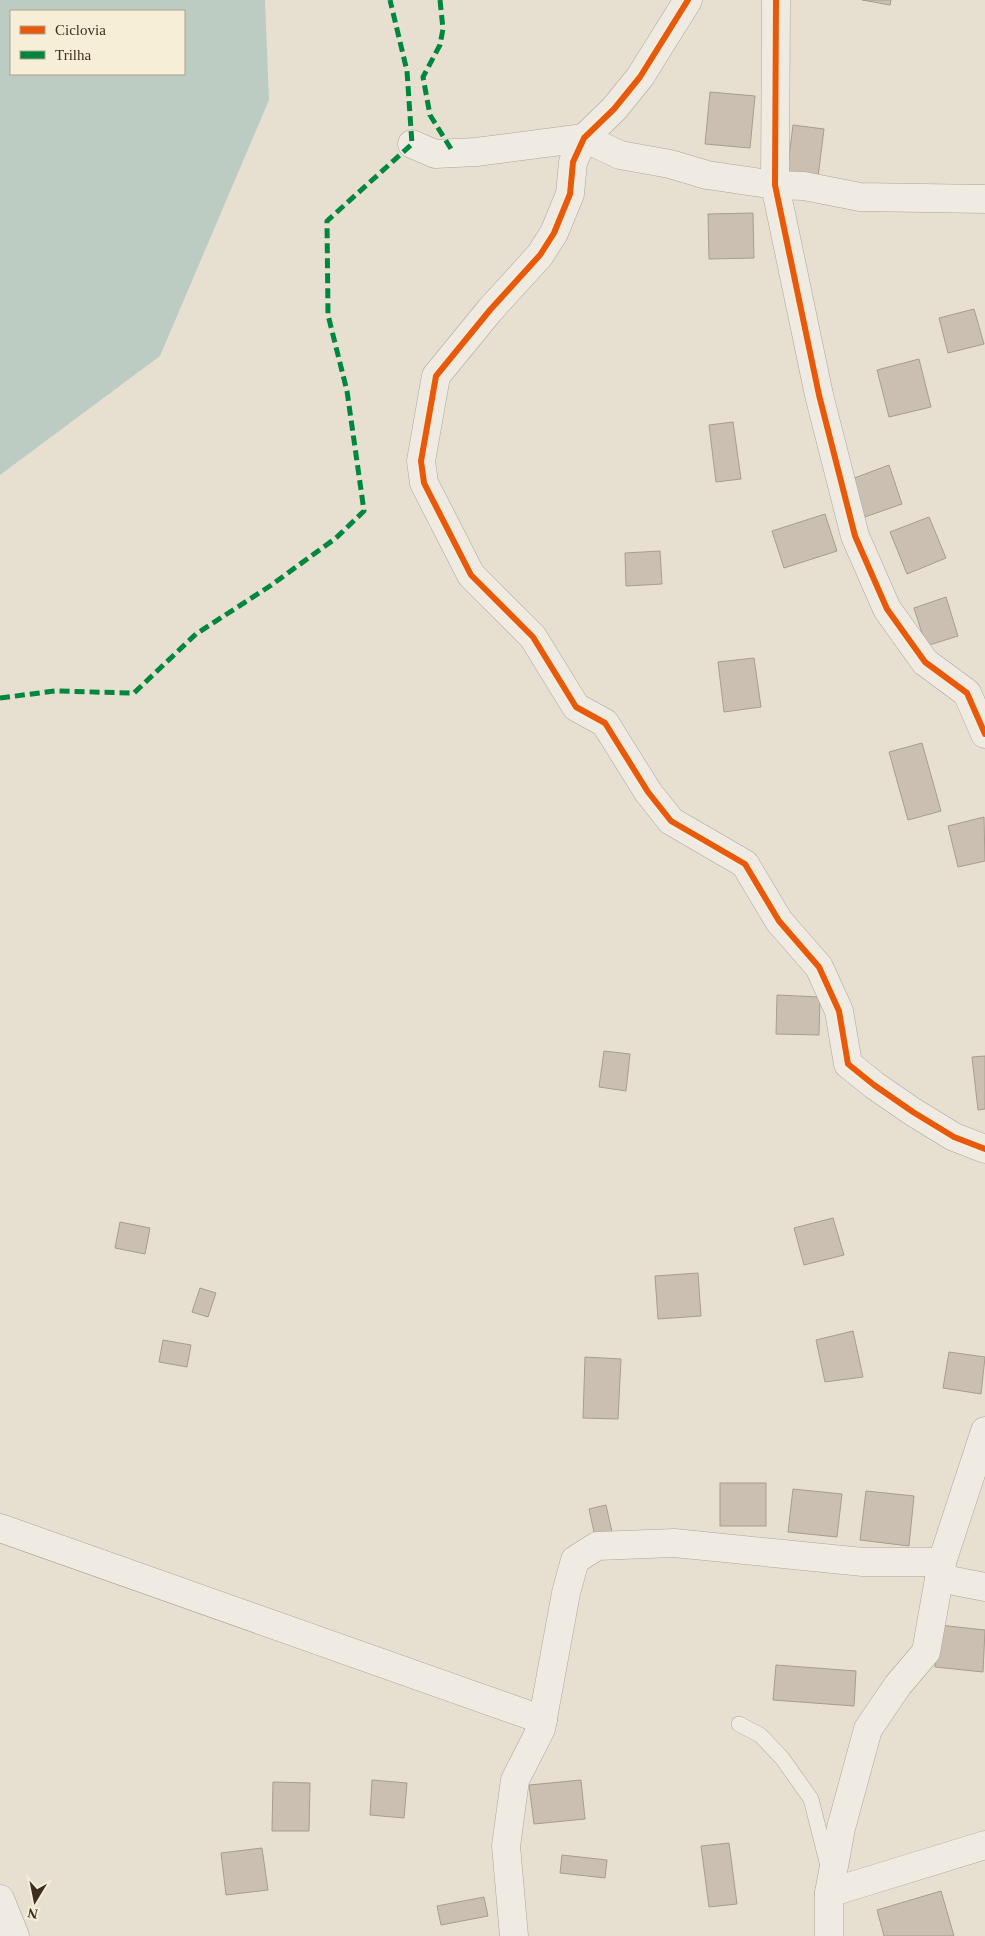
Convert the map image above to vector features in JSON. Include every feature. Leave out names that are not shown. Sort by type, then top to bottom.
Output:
[{"type":"street","points":[[688,0],[640,77],[614,109],[584,138],[573,162],[570,194],[554,233],[540,255],[490,310],[436,376],[421,460],[424,483],[471,575],[533,637],[576,707],[605,724],[648,792],[671,821],[745,864],[779,921],[819,967],[839,1011],[848,1064],[913,1112],[954,1137],[985,1149]]},
{"type":"street","points":[[775,1],[775,184],[819,395],[855,536],[887,609],[925,662],[967,692],[985,734]]},
{"type":"street","points":[[412,144],[435,154],[476,152],[584,138],[620,156],[670,164],[707,175],[804,186],[860,197],[985,199]]},
{"type":"street","points":[[829,1936],[831,1886],[841,1828],[868,1729],[898,1686],[926,1652],[940,1570],[985,1431]]},
{"type":"street","points":[[0,1528],[543,1720]]},
{"type":"street","points":[[514,1936],[506,1846],[515,1780],[541,1730],[566,1593],[575,1560],[597,1546],[674,1543],[940,1570],[985,1588]]},
{"type":"street","points":[[831,1886],[985,1845]]},
{"type":"street","points":[[0,1899],[15,1936]]},
{"type":"lane","points":[[739,1724],[760,1735],[782,1758],[811,1799],[831,1886]]},
{"type":"shaded area","points":[[0,0],[265,0],[269,100],[160,356],[0,475]]},
{"type":"building","points":[[862,0],[891,0],[890,5]]},
{"type":"building","points":[[710,92],[755,96],[750,148],[705,144]]},
{"type":"building","points":[[793,125],[824,129],[818,177],[787,173]]},
{"type":"building","points":[[753,213],[754,258],[709,259],[708,214]]},
{"type":"building","points":[[974,309],[984,344],[948,353],[939,318]]},
{"type":"building","points":[[919,359],[931,407],[889,417],[877,370]]},
{"type":"building","points":[[733,422],[741,479],[716,482],[709,425]]},
{"type":"building","points":[[889,465],[902,504],[862,518],[849,480]]},
{"type":"building","points":[[825,514],[837,551],[784,568],[772,531]]},
{"type":"building","points":[[929,517],[946,558],[907,574],[890,532]]},
{"type":"building","points":[[660,551],[662,584],[626,586],[625,553]]},
{"type":"building","points":[[946,597],[958,636],[926,646],[914,608]]},
{"type":"building","points":[[754,658],[761,707],[724,712],[718,662]]},
{"type":"building","points":[[922,743],[941,811],[908,820],[889,752]]},
{"type":"building","points":[[984,817],[985,861],[958,867],[948,826]]},
{"type":"building","points":[[777,995],[820,997],[819,1035],[776,1034]]},
{"type":"building","points":[[604,1051],[630,1054],[626,1091],[599,1087]]},
{"type":"building","points":[[985,1056],[985,1109],[978,1110],[972,1057]]},
{"type":"building","points":[[833,1218],[844,1255],[804,1265],[794,1228]]},
{"type":"building","points":[[120,1222],[150,1228],[145,1254],[115,1248]]},
{"type":"building","points":[[698,1273],[701,1316],[658,1319],[655,1276]]},
{"type":"building","points":[[200,1288],[216,1293],[208,1317],[192,1312]]},
{"type":"building","points":[[853,1331],[863,1377],[825,1382],[816,1340]]},
{"type":"building","points":[[163,1340],[191,1345],[187,1367],[159,1362]]},
{"type":"building","points":[[949,1352],[985,1357],[981,1394],[943,1388]]},
{"type":"building","points":[[585,1357],[621,1359],[618,1419],[583,1418]]},
{"type":"building","points":[[720,1483],[766,1483],[766,1526],[720,1526]]},
{"type":"building","points":[[793,1489],[842,1494],[837,1537],[788,1532]]},
{"type":"building","points":[[866,1491],[914,1496],[909,1546],[860,1540]]},
{"type":"building","points":[[606,1505],[612,1532],[597,1546],[589,1509]]},
{"type":"building","points":[[939,1625],[985,1630],[983,1672],[935,1667]]},
{"type":"building","points":[[776,1665],[856,1671],[854,1706],[773,1700]]},
{"type":"building","points":[[372,1780],[407,1783],[404,1818],[370,1815]]},
{"type":"building","points":[[581,1780],[585,1819],[534,1824],[529,1785]]},
{"type":"building","points":[[273,1782],[310,1783],[309,1831],[272,1831]]},
{"type":"building","points":[[729,1843],[737,1904],[709,1907],[701,1846]]},
{"type":"building","points":[[262,1848],[268,1890],[226,1895],[221,1853]]},
{"type":"building","points":[[562,1855],[607,1860],[605,1878],[560,1873]]},
{"type":"building","points":[[941,1891],[954,1936],[884,1936],[877,1910]]},
{"type":"building","points":[[484,1897],[488,1916],[441,1925],[437,1906]]},
{"type":"marked path","points":[[0,698],[55,691],[134,693],[196,634],[270,586],[336,538],[364,511],[347,391],[328,315],[327,221],[412,144],[407,71],[390,0]]},
{"type":"marked path","points":[[440,0],[443,29],[440,45],[423,77],[430,115],[453,152]]},
{"type":"cycle path","points":[[688,0],[640,77],[614,109],[584,138],[573,162],[570,194],[554,233],[540,255],[490,310],[436,376],[421,461],[424,483],[471,575],[533,637],[576,707],[605,723],[648,792],[671,821],[745,864],[779,921],[819,967],[839,1011],[848,1064],[913,1112],[954,1137],[985,1149]]},
{"type":"cycle path","points":[[776,0],[775,185],[819,395],[855,536],[887,609],[925,662],[967,693],[985,734]]}]
